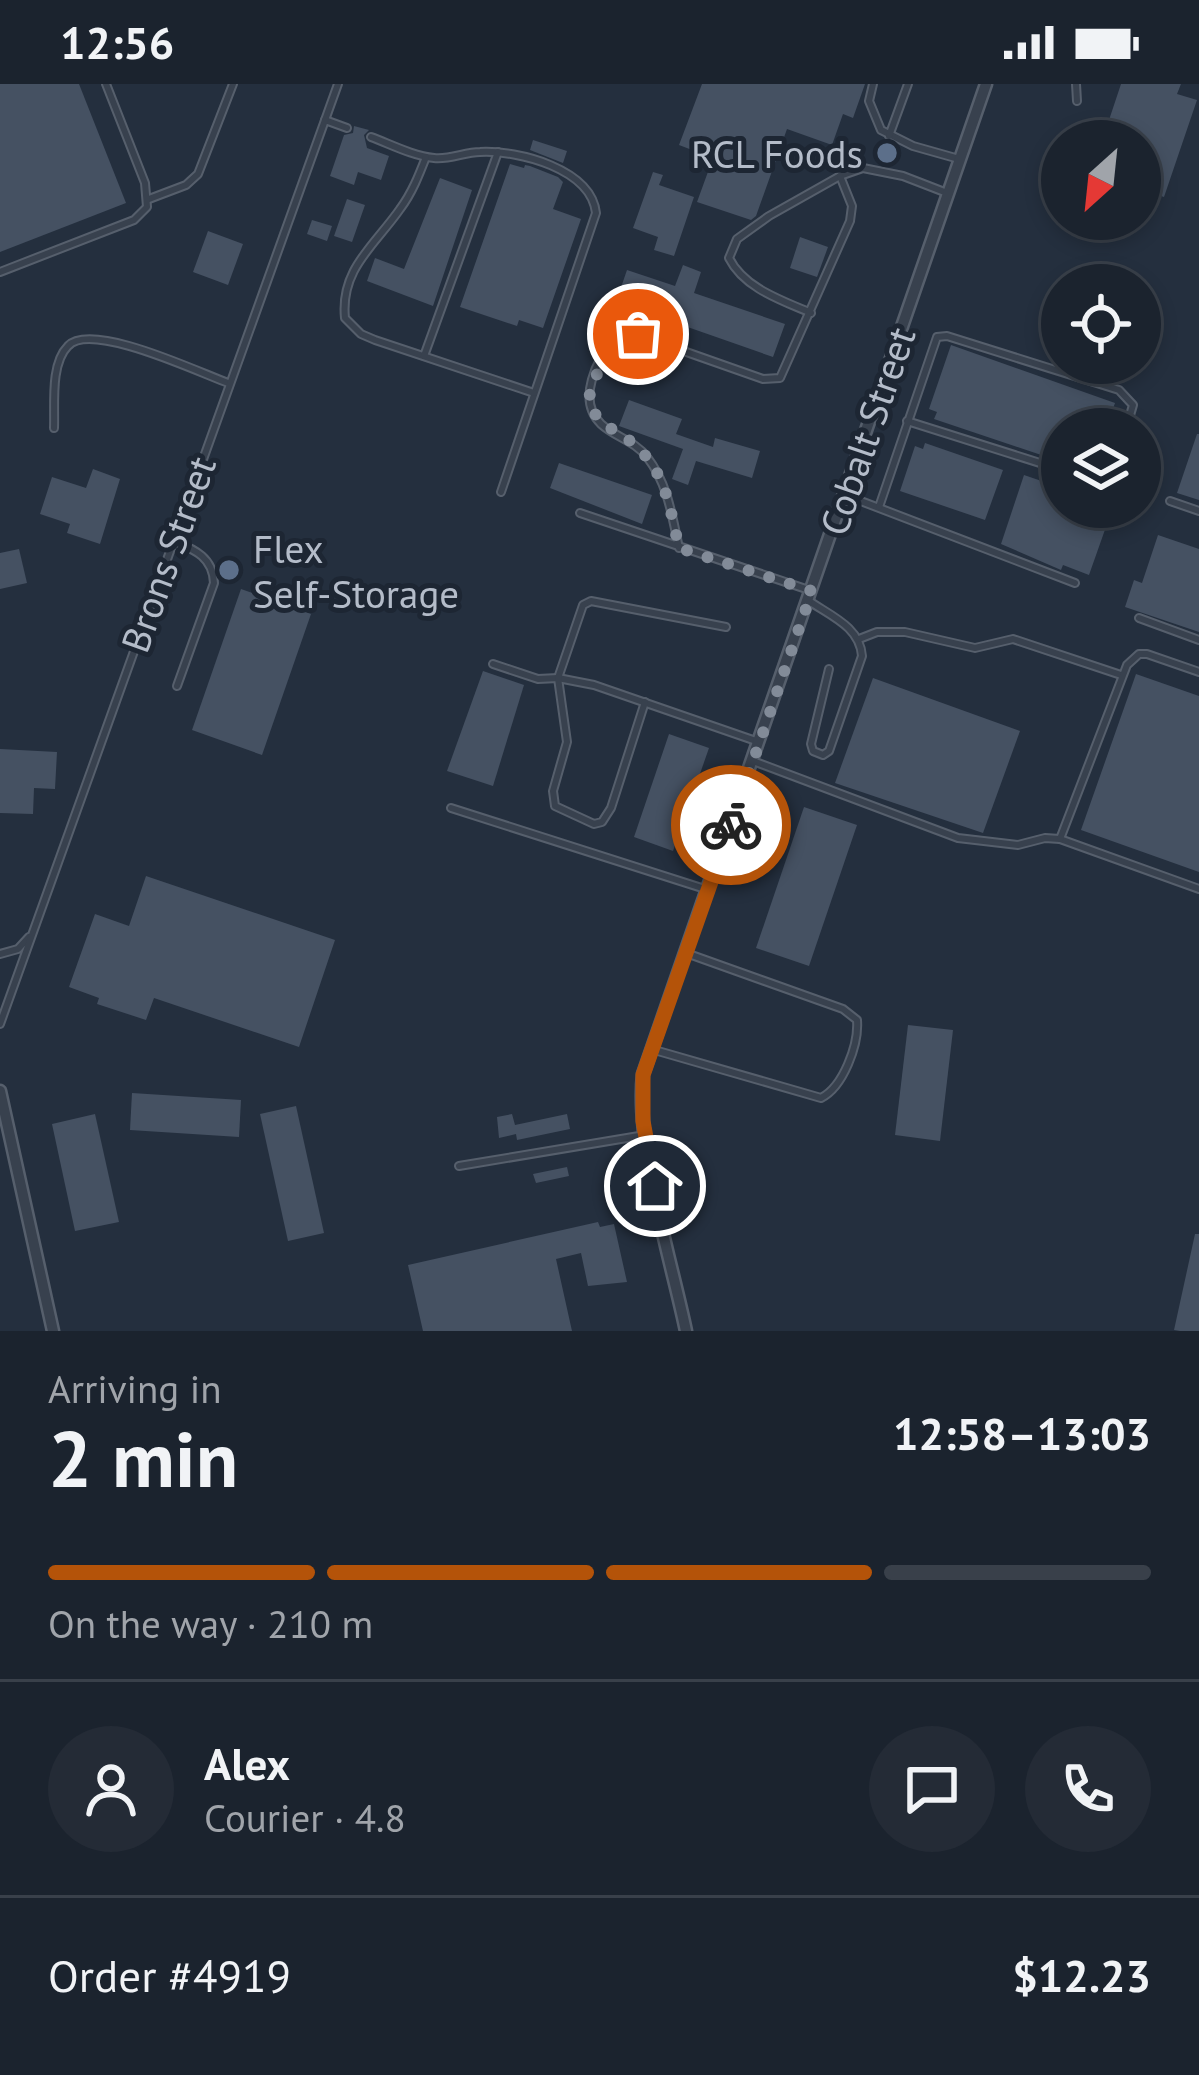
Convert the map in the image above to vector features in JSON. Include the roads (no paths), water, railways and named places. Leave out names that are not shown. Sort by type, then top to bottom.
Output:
[{"type":"street","name":"Cobalt Street","points":[[686,1331],[645,1135],[641,1094],[651,1049],[986,84]]},
{"type":"street","points":[[1,1100],[53,1331]]},
{"type":"lane","points":[[0,272],[143,213],[148,200],[106,84]]},
{"type":"lane","points":[[148,200],[187,184],[198,174],[233,84]]},
{"type":"lane","name":"Brons Street","points":[[0,1024],[338,84]]},
{"type":"lane","points":[[873,84],[871,110],[881,130],[959,159]]},
{"type":"lane","points":[[889,136],[908,84]]},
{"type":"lane","points":[[1076,84],[1077,101]]},
{"type":"lane","points":[[325,120],[347,128]]},
{"type":"lane","points":[[371,137],[426,157],[498,152],[575,178],[594,198],[596,213],[501,492]]},
{"type":"lane","points":[[424,356],[498,152]]},
{"type":"lane","points":[[426,157],[400,210],[356,263],[344,301],[345,318],[361,334],[534,393]]},
{"type":"lane","points":[[811,313],[737,272],[729,258],[737,238],[840,176],[863,168],[947,193]]},
{"type":"lane","points":[[679,548],[665,487],[656,469],[632,442],[602,426],[592,413],[589,389],[606,348],[615,338],[638,334],[774,380],[783,376],[850,221],[852,206],[840,176]]},
{"type":"lane","points":[[879,507],[934,340],[943,335],[1118,391],[1132,408]]},
{"type":"lane","points":[[53,428],[58,365],[65,348],[83,338],[141,351],[228,383]]},
{"type":"lane","points":[[907,421],[1041,463]]},
{"type":"lane","points":[[845,495],[1076,583]]},
{"type":"lane","points":[[1170,501],[1199,511]]},
{"type":"lane","points":[[580,513],[811,596],[859,639],[862,656],[829,751],[823,755],[813,751],[811,744],[829,669]]},
{"type":"lane","points":[[174,541],[205,557],[214,568],[214,583],[177,686]]},
{"type":"lane","points":[[645,702],[611,808],[602,822],[594,824],[554,803],[553,790],[567,742],[558,678],[583,605],[592,601],[725,627]]},
{"type":"lane","points":[[1139,618],[1199,640]]},
{"type":"lane","points":[[859,639],[877,632],[904,632],[975,648],[1013,639],[1121,675]]},
{"type":"lane","points":[[1060,839],[1121,675],[1133,658],[1147,654],[1199,672]]},
{"type":"lane","points":[[493,664],[538,680],[558,678],[645,702],[759,742]]},
{"type":"lane","points":[[753,761],[958,838],[1018,845],[1060,839],[1199,889]]},
{"type":"lane","points":[[451,808],[708,890]]},
{"type":"lane","points":[[0,954],[18,949],[32,934]]},
{"type":"lane","points":[[651,1049],[811,1098],[829,1094],[837,1085],[854,1043],[857,1020],[843,1009],[686,953]]},
{"type":"lane","points":[[459,1166],[645,1135]]},
{"type":"place","name":"RCL Foods","points":[[887,153]]},
{"type":"place","name":"Flex Self-Storage","points":[[229,570]]}]
